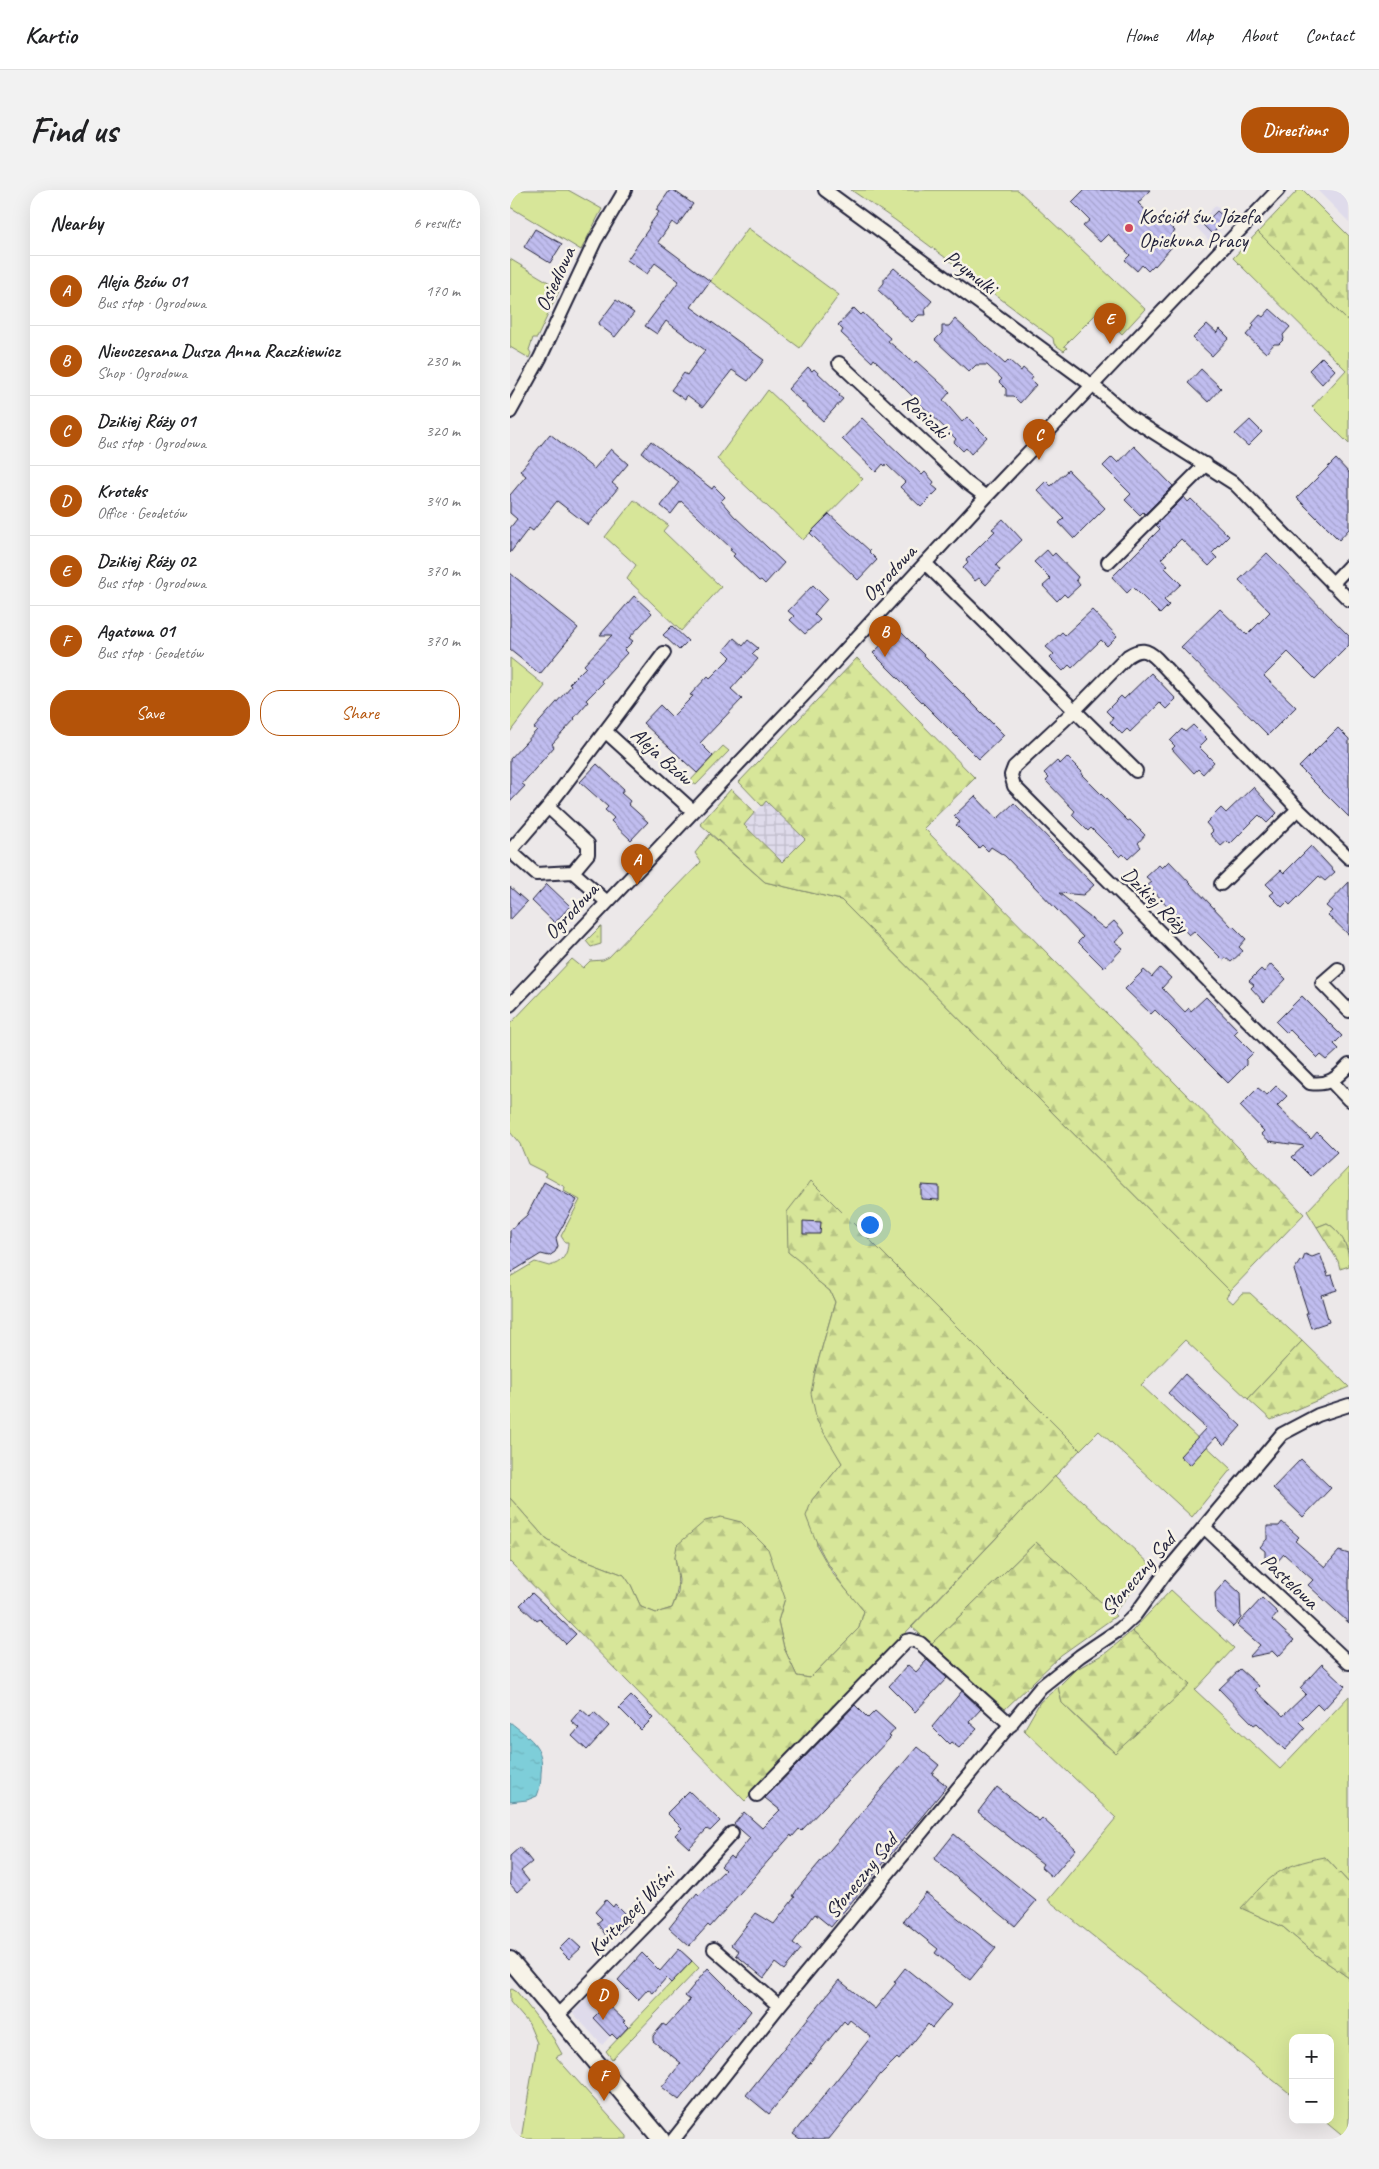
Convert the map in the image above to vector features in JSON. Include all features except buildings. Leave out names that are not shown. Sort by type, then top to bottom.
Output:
[{"type":"street","name":"Osiedlowa","points":[[510,412],[540,358],[595,241],[625,190]]},
{"type":"street","name":"Prymulki","points":[[825,190],[1093,386],[1131,418],[1235,484],[1349,600]]},
{"type":"street","name":"Ogrodowa","points":[[510,1005],[816,682],[986,497],[1278,190]]},
{"type":"street","name":"Rosiczki","points":[[840,363],[966,482],[986,497]]},
{"type":"street","points":[[1108,562],[1206,464]]},
{"type":"street","points":[[925,563],[1136,772]]},
{"type":"street","points":[[1332,584],[1349,566]]},
{"type":"street","name":"Dzikiej Róży","points":[[1331,1081],[1317,1084],[1310,1083],[1014,786],[1010,775],[1014,767],[1075,710],[1128,656],[1143,650],[1149,652],[1298,809],[1349,858]]},
{"type":"street","name":"Aleja Bzów","points":[[573,872],[536,874],[510,851],[548,807],[664,653]]},
{"type":"street","name":"Aleja Bzów","points":[[604,731],[693,811]]},
{"type":"street","points":[[548,807],[588,844],[588,854],[573,872],[607,902]]},
{"type":"street","points":[[1221,884],[1298,809]]},
{"type":"street","points":[[1338,969],[1322,983],[1349,1011]]},
{"type":"street","points":[[1349,1065],[1336,1079],[1331,1081],[1349,1100]]},
{"type":"street","name":"Słoneczny Sad","points":[[674,2139],[780,2006],[1041,1687],[1080,1656],[1120,1629],[1135,1615],[1167,1571],[1282,1434],[1318,1415],[1349,1405]]},
{"type":"street","name":"Pastelowa","points":[[1204,1527],[1349,1663]]},
{"type":"street","points":[[757,1794],[906,1641],[911,1640],[920,1644],[1011,1725]]},
{"type":"street","name":"Kwitnącej Wiśni","points":[[558,2016],[673,1898],[732,1833]]},
{"type":"street","points":[[714,1949],[780,2006]]},
{"type":"street","points":[[512,1966],[558,2016],[661,2139]]},
{"type":"shaded area","points":[[1317,190],[1349,190],[1349,222]]},
{"type":"shaded area","points":[[1216,205],[1230,219],[1210,241],[1196,227]]},
{"type":"shaded area","points":[[766,801],[805,838],[782,862],[744,824]]},
{"type":"shaded area","points":[[594,1991],[625,2021],[602,2045],[573,2013]]},
{"type":"green space","points":[[510,190],[568,190],[602,209],[581,250],[510,207]]},
{"type":"green space","points":[[851,190],[1018,190],[1145,309],[1122,334],[1099,311],[1064,346],[1067,348],[1064,351],[1054,344],[1053,338],[895,220]]},
{"type":"green space","points":[[1298,190],[1303,190],[1349,236],[1349,322],[1258,232]]},
{"type":"green space","points":[[748,228],[839,295],[800,348],[710,281]]},
{"type":"green space","points":[[1258,232],[1349,322],[1349,444],[1312,407],[1346,370],[1233,258]]},
{"type":"green space","points":[[510,259],[560,289],[537,338],[533,338],[529,350],[531,353],[529,358],[510,347]]},
{"type":"green space","points":[[768,390],[863,479],[803,540],[717,459]]},
{"type":"green space","points":[[634,500],[668,525],[663,531],[721,587],[681,631],[627,579],[636,565],[605,537]]},
{"type":"green space","points":[[510,658],[545,686],[510,732]]},
{"type":"green space","points":[[857,658],[975,778],[924,828],[1304,1214],[1230,1291],[841,900],[765,882],[700,824],[731,789],[755,812],[744,825],[782,862],[805,839],[766,801],[762,806],[739,782]]},
{"type":"green space","points":[[723,746],[729,751],[696,785],[690,781]]},
{"type":"green space","points":[[710,834],[765,882],[841,900],[1230,1291],[1226,1297],[1233,1303],[1242,1293],[1250,1293],[1302,1341],[1248,1399],[1185,1340],[1141,1385],[1231,1469],[1192,1517],[1099,1431],[1080,1450],[811,1181],[788,1252],[805,1265],[815,1279],[830,1291],[835,1302],[815,1372],[833,1444],[842,1463],[812,1500],[817,1546],[833,1574],[864,1611],[859,1628],[810,1678],[797,1676],[784,1648],[778,1621],[785,1598],[675,1557],[678,1582],[675,1601],[672,1608],[656,1613],[641,1607],[624,1575],[567,1553],[546,1539],[510,1498],[510,1277],[535,1262],[549,1266],[561,1261],[567,1251],[568,1242],[565,1242],[561,1236],[580,1200],[564,1191],[565,1187],[545,1176],[546,1173],[528,1164],[520,1144],[510,1132],[510,1024],[572,959],[583,968],[590,961],[603,960],[609,957],[701,862],[695,853]]},
{"type":"green space","points":[[601,926],[601,944],[591,947],[586,941]]},
{"type":"green space","points":[[1349,1167],[1349,1252],[1335,1229],[1327,1223],[1317,1227],[1307,1211]]},
{"type":"green space","points":[[811,1181],[1080,1450],[745,1801],[510,1562],[510,1498],[546,1539],[567,1553],[624,1575],[641,1607],[656,1613],[672,1608],[678,1593],[679,1580],[675,1557],[677,1545],[705,1521],[721,1517],[741,1522],[768,1549],[785,1598],[778,1621],[784,1648],[797,1676],[810,1678],[859,1628],[864,1611],[830,1567],[817,1544],[806,1516],[812,1500],[842,1463],[817,1421],[811,1393],[835,1302],[830,1291],[788,1252],[787,1212]]},
{"type":"green space","points":[[1327,1223],[1341,1236],[1348,1253],[1349,1266],[1340,1269],[1338,1261],[1317,1227]]},
{"type":"green space","points":[[1302,1341],[1349,1387],[1271,1420],[1248,1399]]},
{"type":"green space","points":[[1055,1476],[1152,1566],[1113,1614],[1036,1542],[931,1644],[912,1627]]},
{"type":"green space","points":[[1036,1542],[1116,1616],[1061,1655],[1003,1711],[931,1644]]},
{"type":"green space","points":[[1171,1590],[1234,1648],[1195,1690],[1280,1769],[1349,1696],[1349,1883],[1325,1857],[1242,1908],[1283,1927],[1316,1955],[1349,1978],[1349,2139],[1346,2139],[1328,2124],[1334,2124],[1334,2034],[1289,2034],[1289,2093],[1048,1900],[1116,1818],[1024,1730],[1040,1702],[1058,1687],[1062,1703],[1103,1743],[1115,1752],[1189,1685],[1132,1631]]},
{"type":"green space","points":[[1132,1631],[1190,1685],[1115,1753],[1062,1703],[1058,1687],[1075,1670],[1107,1652]]},
{"type":"green space","points":[[1325,1857],[1349,1883],[1349,1978],[1316,1955],[1283,1927],[1241,1908],[1277,1873],[1309,1860]]},
{"type":"green space","points":[[692,1961],[699,1968],[612,2059],[606,2051]]},
{"type":"green space","points":[[512,1989],[517,1992],[553,2038],[562,2054],[556,2057],[627,2136],[627,2139],[521,2139],[537,2043],[529,2024],[510,2002],[510,1990]]},
{"type":"water","points":[[510,1722],[534,1743],[541,1756],[542,1764],[537,1796],[527,1800],[510,1802]]},
{"type":"place","name":"Kościół św. Józefa Opiekuna Pracy","points":[[1129,228]]},
{"type":"place","name":"Dzikiej Róży 02","points":[[1110,344]]},
{"type":"place","name":"Dzikiej Róży 01","points":[[1039,460]]},
{"type":"place","name":"Nieuczesana Dusza Anna Raczkiewicz","points":[[885,657]]},
{"type":"place","name":"Aleja Bzów 01","points":[[637,885]]},
{"type":"place","name":"Kroteks","points":[[603,2020]]},
{"type":"place","name":"Agatowa 01","points":[[604,2101]]}]
